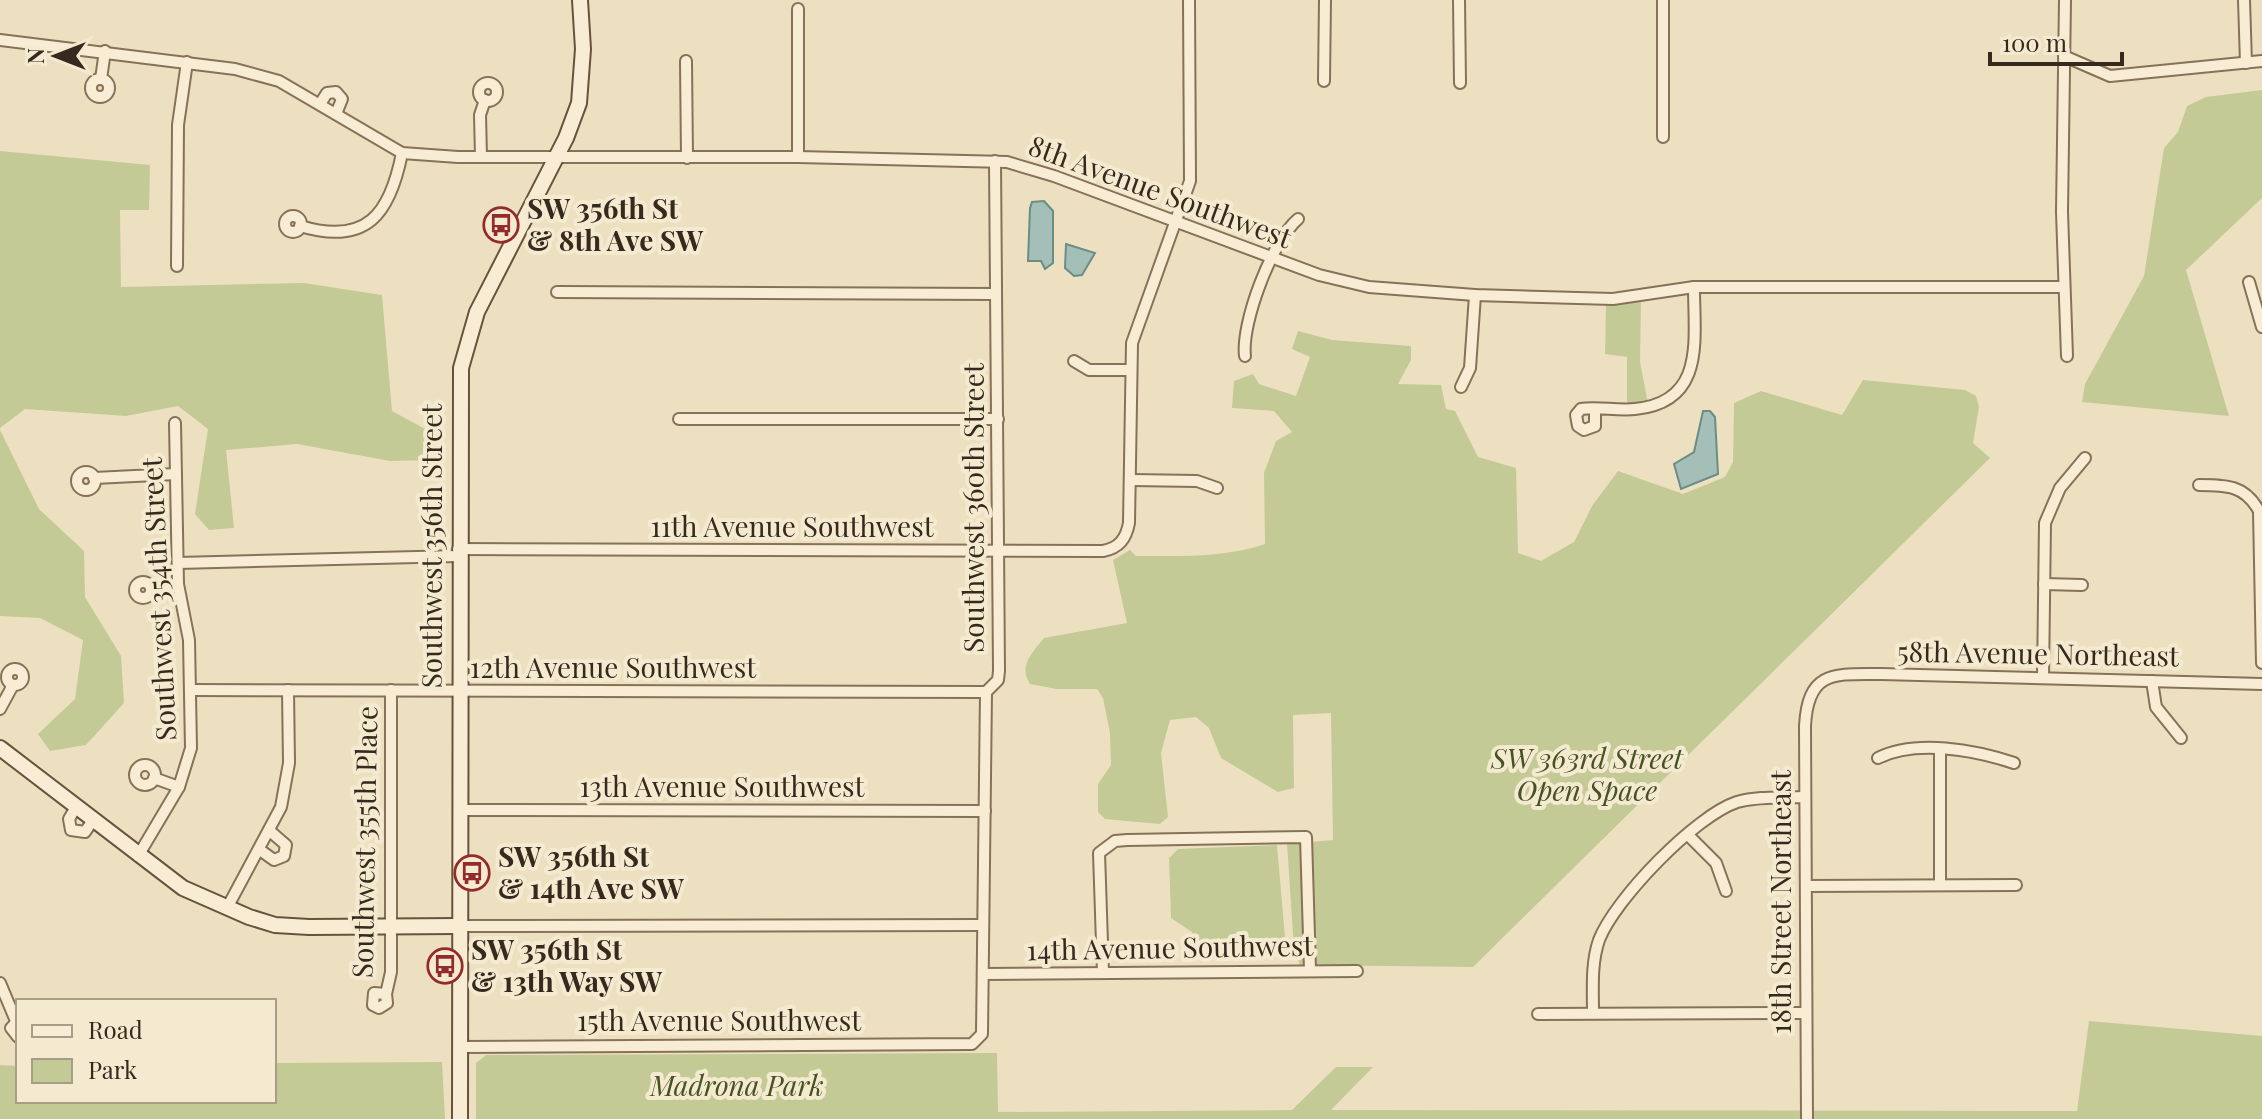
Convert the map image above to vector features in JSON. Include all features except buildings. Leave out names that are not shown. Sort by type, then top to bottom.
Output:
[{"type":"main road","name":"Southwest 356th Street","points":[[460,1119],[458,391],[465,346],[491,280],[556,157],[580,94],[583,49],[580,0]]},
{"type":"main road","points":[[0,748],[183,888],[227,908],[275,925],[459,926]]},
{"type":"street","points":[[1189,0],[1191,167],[1177,223],[1135,332],[1131,370],[1131,480],[1197,481],[1217,488]]},
{"type":"street","points":[[1324,81],[1325,0]]},
{"type":"street","points":[[1459,0],[1460,83]]},
{"type":"street","points":[[1663,0],[1663,137]]},
{"type":"street","points":[[2065,0],[2063,287],[2067,356]]},
{"type":"street","points":[[2244,0],[2246,63]]},
{"type":"street","points":[[798,9],[798,157]]},
{"type":"street","name":"8th Avenue Southwest","points":[[0,40],[235,69],[279,81],[402,153],[481,157],[798,157],[995,161],[1054,176],[1271,258],[1352,284],[1475,295],[1630,298],[1694,287],[2063,287]]},
{"type":"street","points":[[101,79],[105,51]]},
{"type":"street","points":[[2064,56],[2110,76],[2262,61]]},
{"type":"street","points":[[686,61],[687,158]]},
{"type":"street","points":[[177,266],[178,125],[187,62]]},
{"type":"street","name":"8th Avenue Southwest","points":[[320,104],[327,93],[336,92],[342,99],[336,114]]},
{"type":"street","points":[[481,157],[480,115],[485,100]]},
{"type":"street","points":[[300,226],[344,231],[372,223],[393,191],[402,153]]},
{"type":"street","name":"Southwest 360th Street","points":[[978,1041],[983,974],[986,692],[998,680],[999,671],[995,161]]},
{"type":"street","points":[[1245,356],[1245,332],[1271,258],[1298,219]]},
{"type":"street","points":[[2249,282],[2262,327]]},
{"type":"street","points":[[1595,412],[1652,406],[1682,388],[1693,356],[1694,287]]},
{"type":"street","points":[[557,292],[996,294]]},
{"type":"street","points":[[1461,387],[1470,368],[1475,295]]},
{"type":"street","points":[[1074,361],[1089,370],[1131,370]]},
{"type":"street","points":[[679,419],[998,419]]},
{"type":"street","name":"Southwest 354th Street","points":[[138,856],[179,787],[191,748],[189,640],[178,584],[175,423]]},
{"type":"street","points":[[2043,677],[2048,513],[2060,488],[2085,458]]},
{"type":"street","points":[[94,478],[176,474]]},
{"type":"street","name":"11th Avenue Southwest","points":[[178,563],[458,552],[1103,551],[1122,542],[1129,523],[1131,480]]},
{"type":"street","points":[[2199,485],[2235,486],[2250,497],[2259,511],[2262,663]]},
{"type":"street","points":[[151,589],[178,584]]},
{"type":"street","points":[[2044,584],[2082,585]]},
{"type":"street","name":"58th Avenue Northeast","points":[[1815,686],[1828,677],[1845,674],[2262,684]]},
{"type":"street","points":[[2152,681],[2156,707],[2181,738]]},
{"type":"street","points":[[0,709],[13,685]]},
{"type":"street","name":"18th Street Northeast","points":[[1807,1119],[1804,797],[1806,710],[1815,686]]},
{"type":"street","name":"12th Avenue Southwest","points":[[192,690],[986,692]]},
{"type":"street","points":[[227,908],[271,832],[287,779],[288,690]]},
{"type":"street","name":"Southwest 355th Place","points":[[386,994],[391,972],[391,690]]},
{"type":"street","points":[[1878,758],[1901,750],[1963,751],[2014,763]]},
{"type":"street","points":[[1940,751],[1940,885]]},
{"type":"street","points":[[154,778],[179,787]]},
{"type":"street","points":[[1593,1013],[1593,967],[1610,917],[1627,894],[1712,815],[1742,801],[1804,797]]},
{"type":"street","points":[[76,807],[68,823],[74,832],[85,832],[93,820]]},
{"type":"street","name":"13th Avenue Southwest","points":[[460,810],[985,811]]},
{"type":"street","points":[[260,850],[274,860],[284,856],[286,845],[271,832]]},
{"type":"street","points":[[1688,835],[1716,863],[1726,891]]},
{"type":"street","points":[[1103,973],[1099,853],[1115,841],[1306,837],[1310,970]]},
{"type":"street","points":[[1806,886],[2016,885]]},
{"type":"street","points":[[459,926],[983,925]]},
{"type":"street","name":"14th Avenue Southwest","points":[[983,974],[1357,971]]},
{"type":"street","points":[[0,983],[16,1019]]},
{"type":"street","points":[[1538,1014],[1806,1013]]},
{"type":"street","name":"15th Avenue Southwest","points":[[460,1047],[972,1044],[978,1041]]},
{"type":"green space","points":[[2262,90],[2262,198],[2186,270],[2229,416],[2082,402],[2085,384],[2144,276],[2164,148],[2178,132],[2187,106],[2206,97]]},
{"type":"green space","points":[[0,151],[150,165],[149,210],[120,210],[121,287],[304,283],[382,295],[392,411],[427,430],[430,460],[390,461],[297,444],[226,450],[234,528],[209,530],[195,514],[208,429],[178,406],[126,416],[25,409],[0,428]]},
{"type":"green space","points":[[1641,302],[1640,362],[1648,403],[1627,405],[1627,357],[1605,354],[1606,305]]},
{"type":"green space","name":"SW 363rd Street Open Space","points":[[1298,331],[1332,340],[1411,346],[1411,360],[1398,384],[1441,385],[1446,409],[1455,411],[1478,457],[1516,468],[1518,553],[1541,561],[1574,542],[1592,506],[1618,471],[1683,494],[1725,477],[1733,462],[1734,403],[1761,391],[1842,415],[1863,380],[1965,390],[1976,396],[1979,407],[1973,443],[1990,458],[1473,967],[1300,965],[1294,949],[1287,844],[1333,840],[1331,713],[1293,715],[1294,788],[1278,792],[1221,758],[1209,728],[1196,717],[1170,720],[1161,753],[1168,817],[1160,824],[1105,819],[1098,812],[1098,784],[1111,765],[1110,733],[1103,698],[1097,689],[1056,689],[1030,684],[1025,671],[1028,660],[1044,638],[1127,623],[1113,560],[1130,550],[1136,556],[1201,555],[1234,552],[1265,544],[1264,473],[1276,441],[1292,432],[1274,411],[1232,408],[1234,381],[1253,374],[1259,384],[1296,396],[1310,357],[1292,349]]},
{"type":"green space","points":[[0,430],[39,509],[84,551],[85,597],[121,656],[124,703],[86,745],[50,751],[38,734],[75,699],[83,640],[40,618],[0,616]]},
{"type":"green space","points":[[1277,845],[1286,949],[1209,957],[1201,953],[1192,932],[1171,918],[1169,858],[1178,849]]},
{"type":"green space","name":"Madrona Park","points":[[2089,1021],[2262,1036],[2262,1119],[476,1119],[476,1063],[486,1055],[997,1053],[998,1112],[1292,1110],[1336,1067],[1373,1067],[1331,1110],[2077,1111]]},
{"type":"green space","points":[[442,1062],[445,1119],[0,1119],[0,1065],[16,1066],[16,1103],[276,1103],[276,1063]]},
{"type":"water","points":[[1044,201],[1053,211],[1053,263],[1045,269],[1041,261],[1028,261],[1030,208],[1032,202]]},
{"type":"water","points":[[1066,244],[1095,253],[1082,275],[1074,276],[1065,268]]},
{"type":"water","points":[[1703,411],[1710,411],[1715,417],[1718,474],[1681,489],[1674,464],[1694,452]]},
{"type":"place","name":"SW 356th St & 8th Ave SW","points":[[501,225]]},
{"type":"place","name":"SW 356th St & 14th Ave SW","points":[[472,873]]},
{"type":"place","name":"SW 356th St & 13th Way SW","points":[[445,966]]}]
